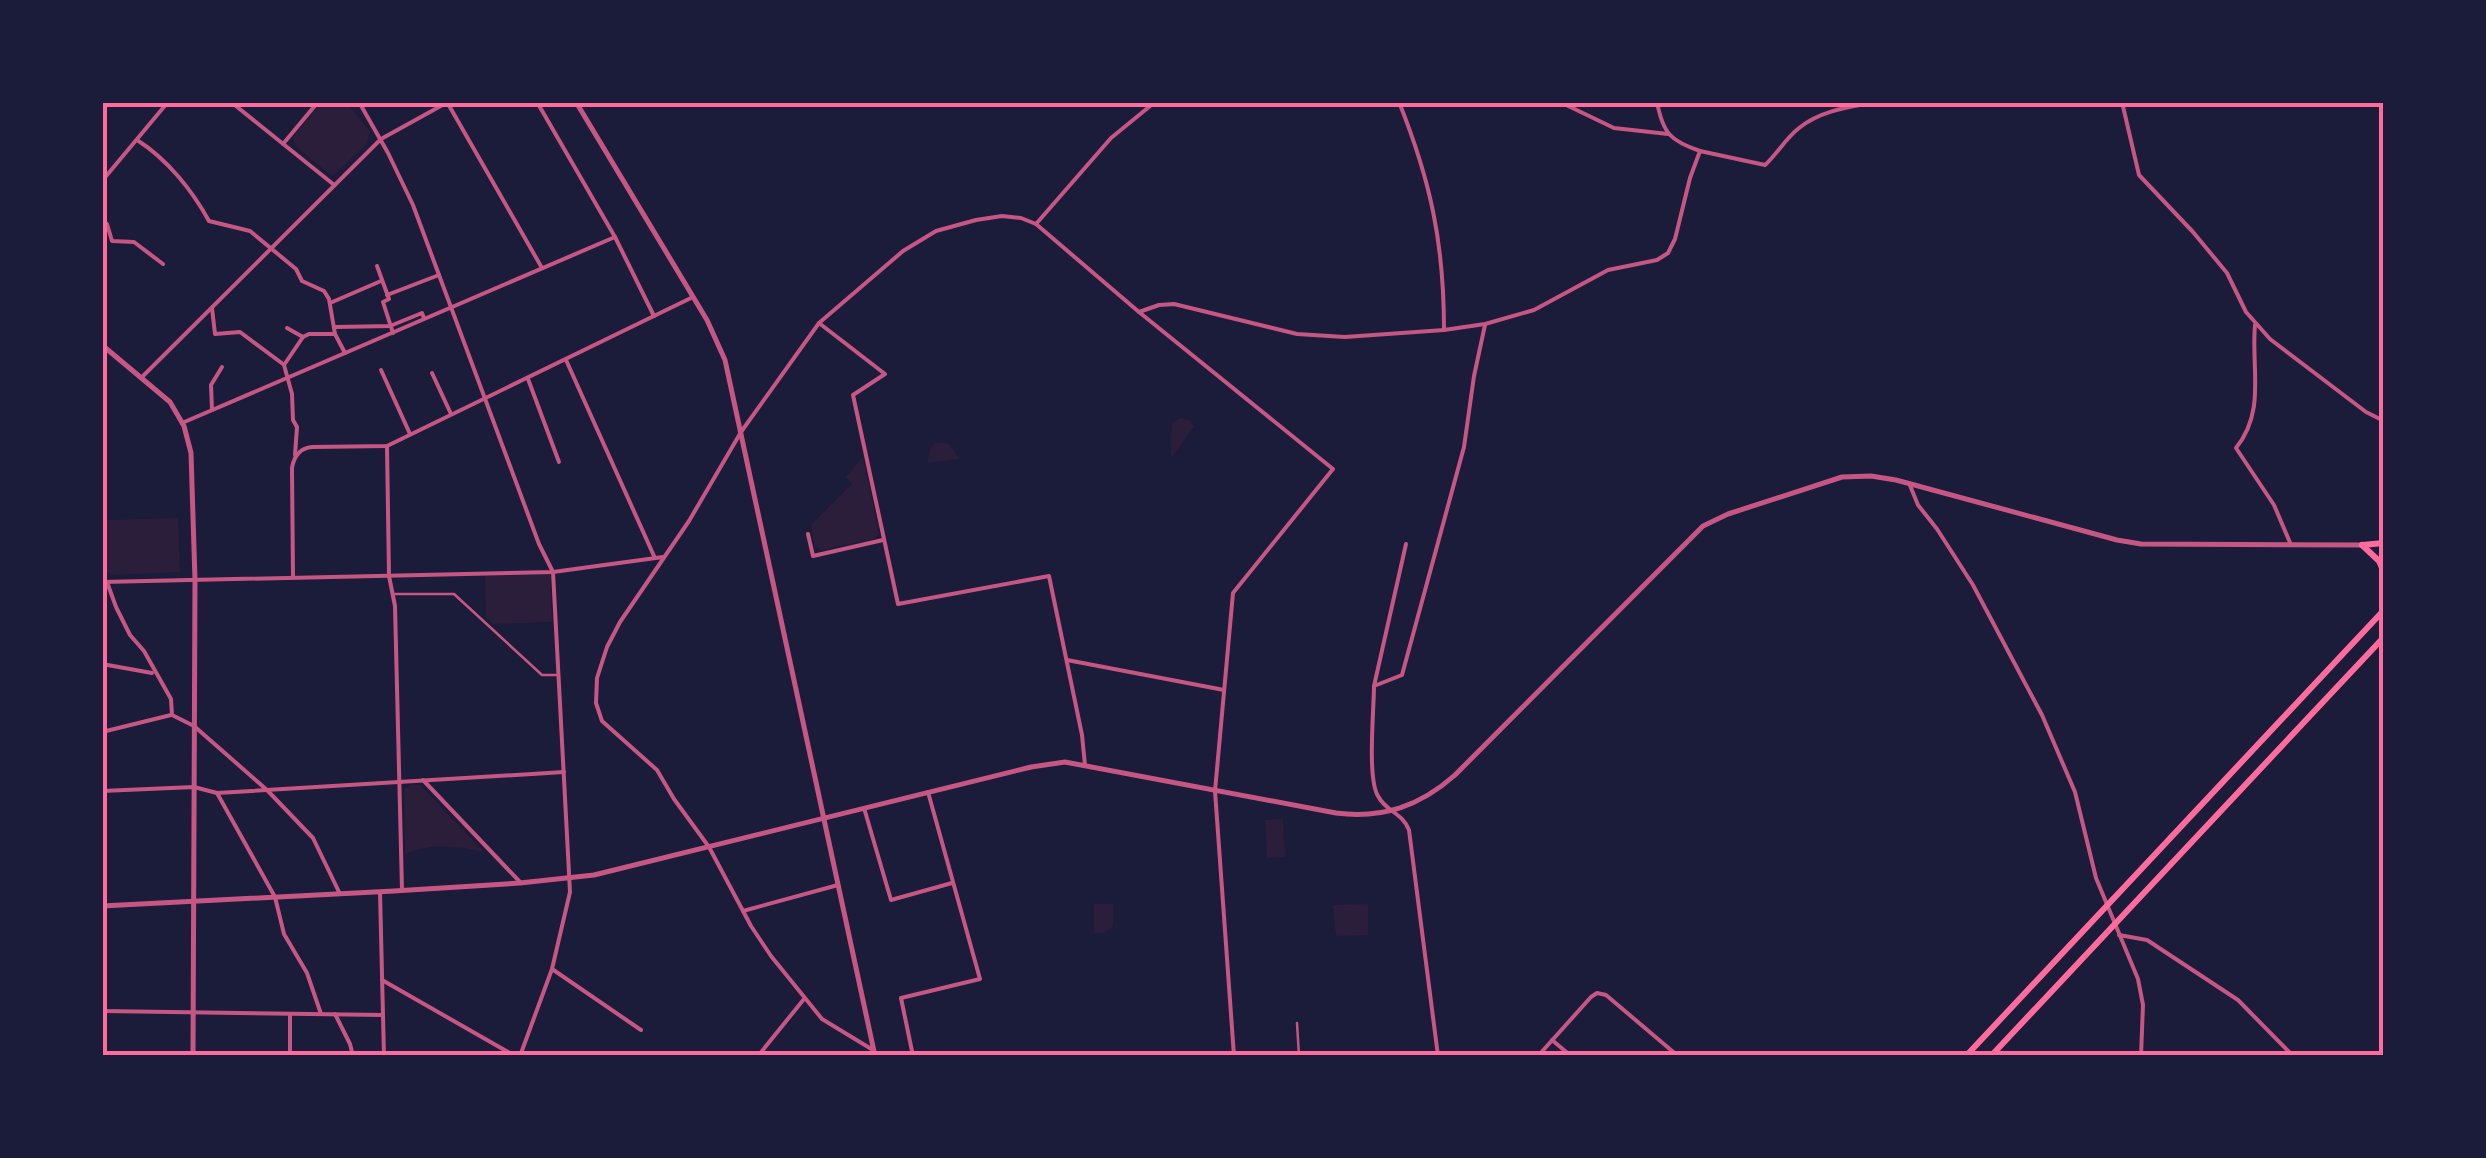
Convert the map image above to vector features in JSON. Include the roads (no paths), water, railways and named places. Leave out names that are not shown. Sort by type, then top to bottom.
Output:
[{"type":"main road","points":[[2362,545],[2384,545]]},
{"type":"main road","points":[[2362,545],[2379,561],[2384,572]]},
{"type":"main road","points":[[1966,1056],[2383,608]]},
{"type":"main road","points":[[1990,1056],[2384,637]]},
{"type":"street","points":[[102,181],[168,102]]},
{"type":"street","points":[[231,102],[334,184]]},
{"type":"street","points":[[283,144],[318,102]]},
{"type":"street","points":[[359,102],[413,205],[539,544],[553,572],[569,878],[568,904],[552,969],[518,1056],[382,980]]},
{"type":"street","points":[[536,102],[615,237],[654,316]]},
{"type":"street","points":[[576,102],[722,350],[874,1053]]},
{"type":"street","points":[[1036,224],[1110,138],[1155,102]]},
{"type":"street","points":[[1398,102],[1425,172],[1436,222],[1444,286],[1444,330]]},
{"type":"street","points":[[1560,102],[1614,128],[1668,134]]},
{"type":"street","points":[[1657,102],[1668,134],[1681,144],[1765,164],[1798,129],[1824,113],[1877,102]]},
{"type":"street","points":[[2122,102],[2139,176],[2204,246],[2226,274],[2246,312],[2270,339],[2366,412],[2384,421]]},
{"type":"street","points":[[142,377],[381,139],[447,103],[542,268]]},
{"type":"street","points":[[137,140],[194,194],[210,221],[250,231],[296,269],[302,281],[324,291],[345,353]]},
{"type":"street","points":[[1139,312],[1174,304],[1297,334],[1345,337],[1486,324],[1534,310],[1608,270],[1656,260],[1668,253],[1676,239],[1700,151]]},
{"type":"street","points":[[874,1053],[827,1023],[804,1000],[771,956],[709,847],[654,766],[607,727],[597,709],[596,684],[607,647],[620,622],[689,521],[741,432],[820,323],[903,251],[936,231],[1002,216],[1036,224],[1333,469],[1233,593],[1215,791],[1234,1056]]},
{"type":"street","points":[[102,220],[112,241],[134,242],[163,264]]},
{"type":"street","points":[[182,423],[615,237]]},
{"type":"street","points":[[377,266],[389,299],[383,302],[392,333]]},
{"type":"street","points":[[387,295],[439,275]]},
{"type":"street","points":[[330,302],[382,281]]},
{"type":"street","points":[[297,455],[308,448],[387,446],[693,297]]},
{"type":"street","points":[[212,308],[215,334],[240,332],[284,364],[297,429],[297,455],[292,468],[293,578]]},
{"type":"street","points":[[284,364],[309,334],[390,326],[422,313],[424,319]]},
{"type":"street","points":[[820,323],[885,374],[853,395],[898,604],[1049,576],[1085,764]]},
{"type":"street","points":[[2256,323],[2253,416],[2248,433],[2236,448],[2274,505],[2291,545]]},
{"type":"street","points":[[1374,686],[1402,675],[1464,447],[1486,324]]},
{"type":"street","points":[[287,328],[303,337]]},
{"type":"street","points":[[102,345],[166,398],[182,423],[191,458],[195,580],[193,1056]]},
{"type":"street","points":[[566,360],[655,558]]},
{"type":"street","points":[[212,410],[211,385],[222,367]]},
{"type":"street","points":[[382,370],[411,435]]},
{"type":"street","points":[[432,373],[451,416]]},
{"type":"street","points":[[528,379],[559,462]]},
{"type":"street","points":[[387,446],[402,890]]},
{"type":"street","points":[[102,906],[569,878],[625,869],[928,792],[1066,762],[1336,813],[1394,811],[1419,801],[1450,780],[1704,526],[1728,514],[1842,477],[1878,476],[2129,542],[2362,545]]},
{"type":"street","points":[[1909,484],[1918,505],[1938,528],[1973,585],[2042,715],[2075,792],[2096,878],[2138,980],[2143,1005],[2141,1056]]},
{"type":"street","points":[[808,534],[813,556],[883,540]]},
{"type":"street","points":[[1406,544],[1374,686],[1373,780],[1378,797],[1404,820],[1409,830],[1438,1056]]},
{"type":"street","points":[[172,715],[171,699],[144,651],[130,635],[105,582],[553,572],[663,557]]},
{"type":"street","points":[[1067,660],[1225,690]]},
{"type":"street","points":[[102,664],[155,674]]},
{"type":"street","points":[[102,732],[172,715],[194,726],[267,790],[313,838],[340,894]]},
{"type":"street","points":[[102,792],[194,787],[217,793],[564,772]]},
{"type":"street","points":[[423,780],[520,883]]},
{"type":"street","points":[[913,1056],[900,998],[980,979],[928,792]]},
{"type":"street","points":[[217,793],[274,897],[284,934],[307,973],[320,1014]]},
{"type":"street","points":[[864,808],[891,900],[953,882]]},
{"type":"street","points":[[742,910],[838,885]]},
{"type":"street","points":[[380,892],[384,1056]]},
{"type":"street","points":[[2119,935],[2147,940],[2238,1000],[2292,1056]]},
{"type":"street","points":[[552,969],[642,1030]]},
{"type":"street","points":[[1538,1056],[1591,997],[1600,993],[1678,1056]]},
{"type":"street","points":[[758,1056],[804,1000]]},
{"type":"street","points":[[102,1011],[383,1015]]},
{"type":"street","points":[[290,1014],[290,1056]]},
{"type":"street","points":[[334,1014],[353,1056]]},
{"type":"street","points":[[1552,1040],[1570,1056]]},
{"type":"lane","points":[[393,594],[454,594],[542,675],[557,675]]},
{"type":"lane","points":[[1298,1023],[1299,1056]]}]
